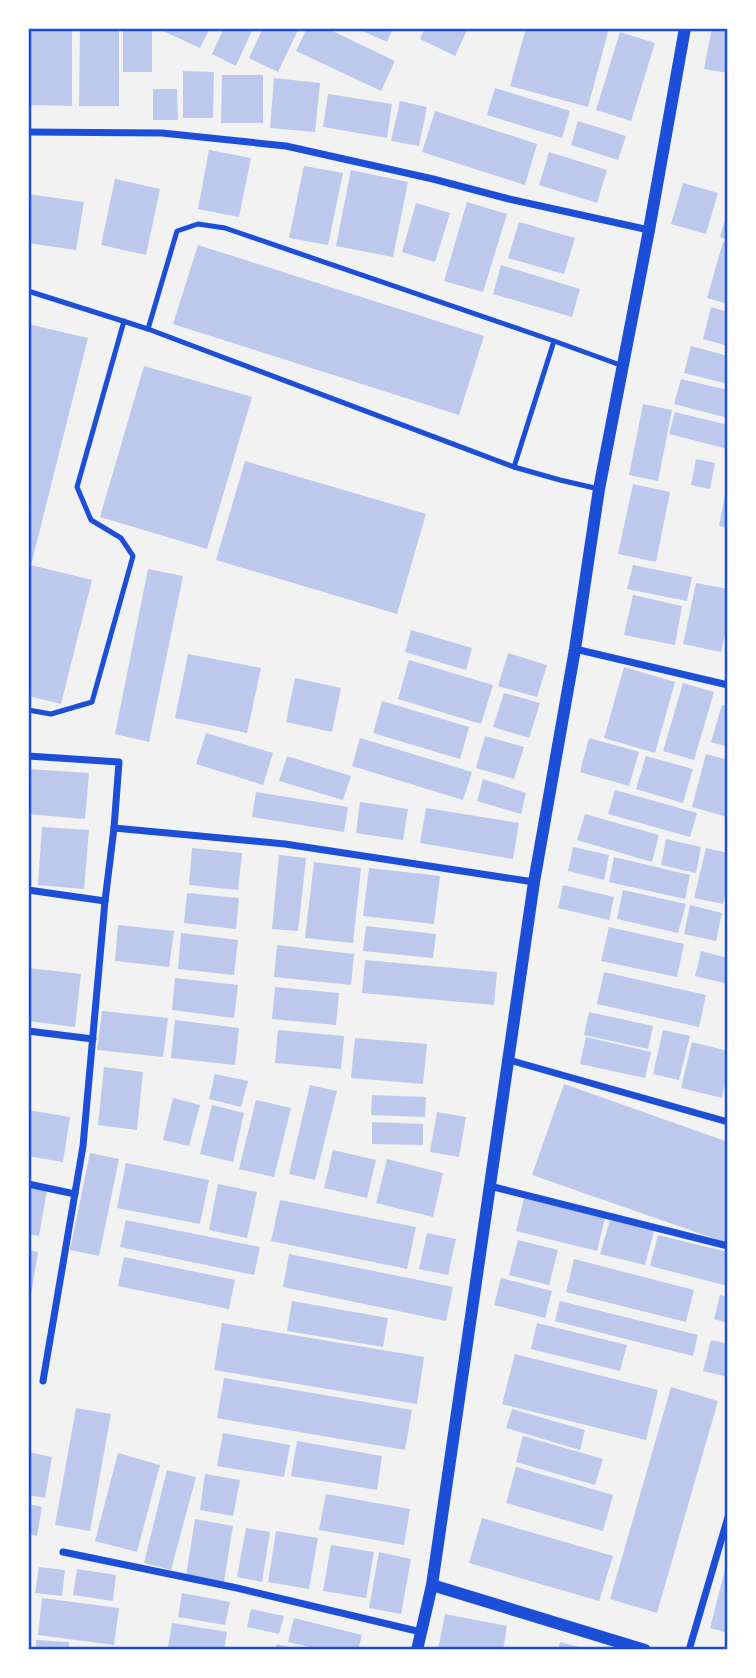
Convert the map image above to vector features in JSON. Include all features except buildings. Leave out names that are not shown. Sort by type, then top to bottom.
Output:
[{"type":"street","points":[[416,1650],[432,1584],[534,882],[600,489],[685,28]]},
{"type":"street","points":[[28,132],[162,133],[286,146],[649,230]]},
{"type":"street","points":[[575,649],[728,685]]},
{"type":"street","points":[[28,756],[119,762],[83,1146],[43,1381]]},
{"type":"street","points":[[114,828],[285,844],[534,882]]},
{"type":"street","points":[[28,890],[105,901]]},
{"type":"street","points":[[28,1031],[93,1039]]},
{"type":"street","points":[[509,1060],[728,1122]]},
{"type":"street","points":[[28,1184],[75,1194]]},
{"type":"street","points":[[490,1186],[728,1246]]},
{"type":"street","points":[[689,1650],[728,1517]]},
{"type":"street","points":[[63,1552],[237,1588],[421,1632]]},
{"type":"street","points":[[432,1584],[645,1650]]},
{"type":"lane","points":[[148,329],[177,231],[198,224],[225,228],[624,366]]},
{"type":"lane","points":[[28,292],[148,329],[514,467],[600,489]]},
{"type":"lane","points":[[28,710],[51,714],[93,702],[134,556],[121,538],[91,520],[77,487],[124,321]]},
{"type":"lane","points":[[514,467],[554,341]]}]
